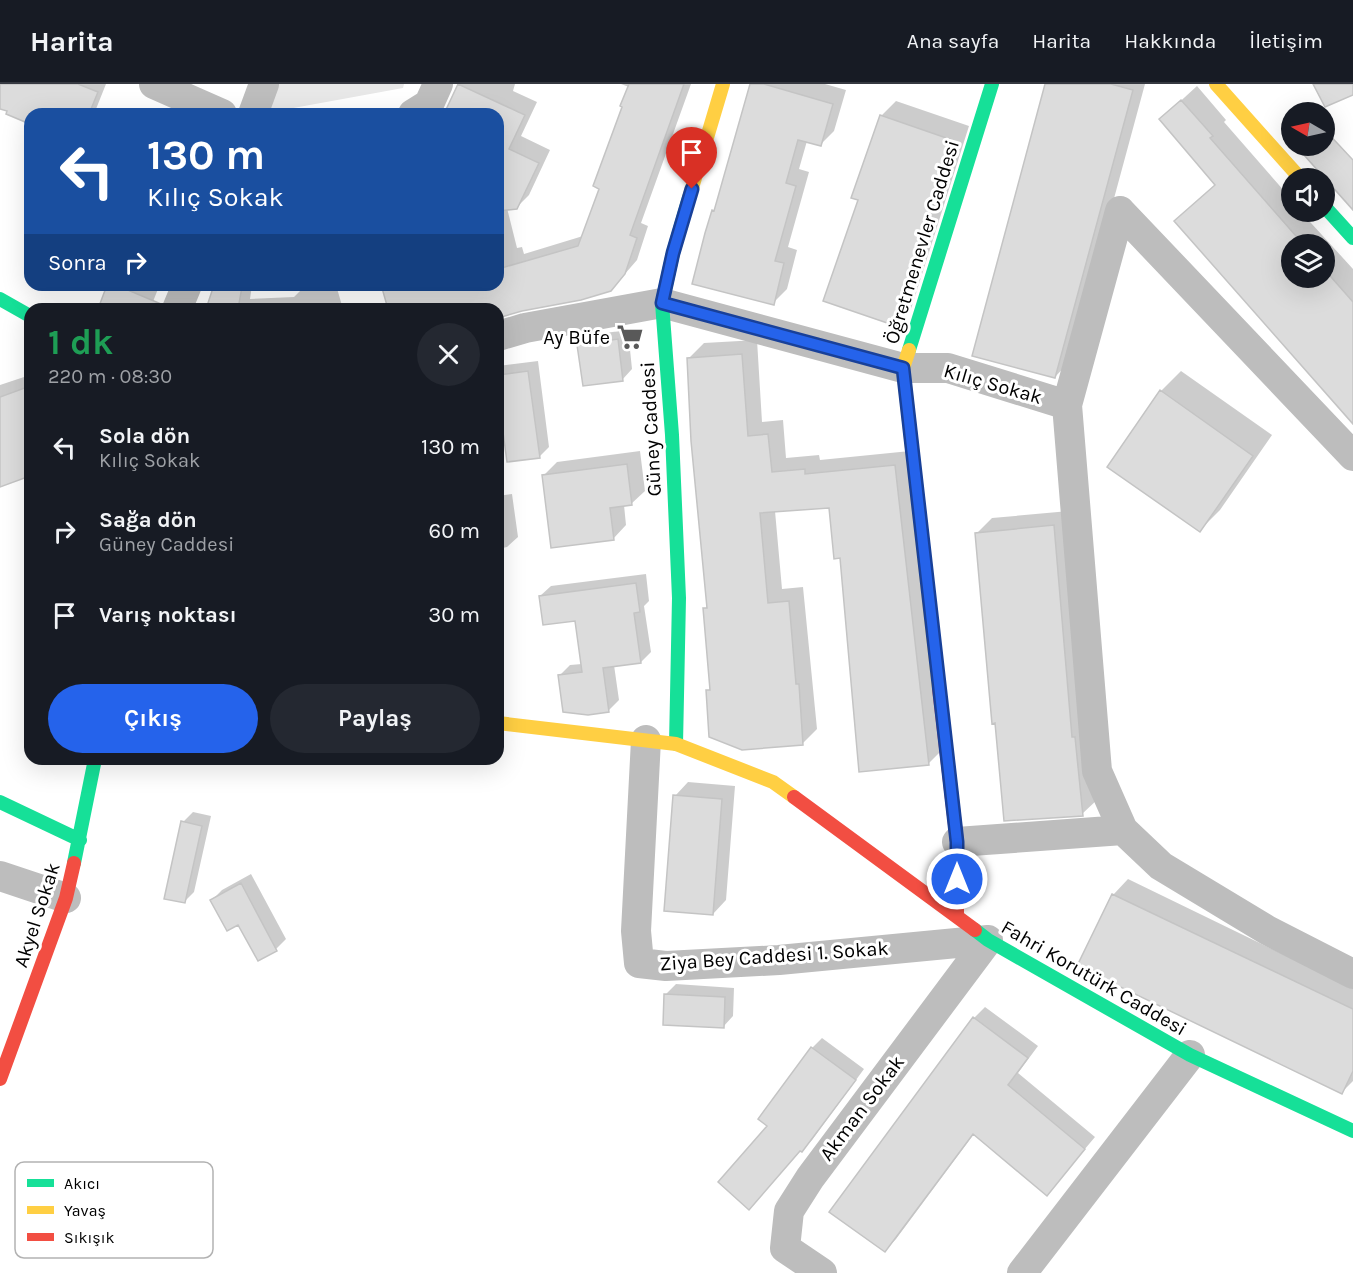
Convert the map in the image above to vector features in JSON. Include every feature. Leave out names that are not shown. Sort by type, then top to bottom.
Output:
[{"type":"street","points":[[154,84],[208,108]]},
{"type":"street","points":[[255,108],[264,84]]},
{"type":"street","points":[[423,108],[429,104],[438,84]]},
{"type":"street","name":"Güney Caddesi","points":[[675,744],[679,598],[672,435],[662,303],[673,253],[723,84]]},
{"type":"street","name":"Öğretmenevler Caddesi","points":[[957,915],[957,842],[903,368],[992,84]]},
{"type":"street","points":[[1216,84],[1291,168]]},
{"type":"street","points":[[1353,456],[1120,211],[1066,405],[1097,771],[1123,830],[1161,866],[1267,930],[1353,974]]},
{"type":"street","points":[[1335,218],[1352,236]]},
{"type":"street","points":[[0,299],[24,313]]},
{"type":"street","name":"Kılıç Sokak","points":[[504,334],[525,328],[662,303],[903,368],[948,368],[1066,405]]},
{"type":"street","name":"Fahri Korutürk Caddesi","points":[[504,724],[675,744],[773,782],[988,940],[1190,1055],[1353,1131]]},
{"type":"street","name":"Ziya Bey Caddesi 1. Sokak","points":[[646,740],[636,931],[639,963],[666,966],[779,960],[988,940]]},
{"type":"street","name":"Akyel Sokak","points":[[0,1079],[66,898],[95,765]]},
{"type":"street","points":[[0,802],[80,840]]},
{"type":"street","points":[[957,842],[1123,830]]},
{"type":"street","points":[[0,876],[66,898]]},
{"type":"street","name":"Akman Sokak","points":[[822,1273],[784,1248],[789,1211],[810,1178],[988,940]]},
{"type":"street","points":[[1022,1273],[1190,1055]]},
{"type":"shaded area","points":[[276,84],[404,84],[403,88],[293,108],[268,108]]},
{"type":"building","points":[[0,84],[78,84],[98,92],[91,108],[24,108],[24,122],[0,109]]},
{"type":"building","points":[[458,84],[525,115],[509,149],[539,163],[517,209],[504,210],[504,108],[447,108]]},
{"type":"building","points":[[629,84],[684,84],[630,235],[637,238],[625,274],[611,291],[581,300],[504,316],[504,303],[386,303],[383,291],[504,291],[504,267],[578,246],[599,189],[593,186],[622,107],[620,106]]},
{"type":"building","points":[[750,84],[764,84],[833,104],[821,146],[798,140],[786,183],[796,186],[775,261],[784,263],[774,305],[692,284]]},
{"type":"building","points":[[1045,84],[1111,84],[1133,90],[1055,378],[972,356]]},
{"type":"building","points":[[1313,84],[1353,84],[1353,95],[1335,103],[1322,102]]},
{"type":"building","points":[[1181,100],[1213,136],[1210,138],[1281,219],[1281,222],[1284,222],[1294,234],[1281,234],[1281,288],[1335,288],[1335,282],[1353,302],[1353,424],[1174,221],[1215,185],[1159,119]]},
{"type":"building","points":[[880,115],[955,141],[920,242],[923,243],[896,326],[823,301],[858,200],[851,198]]},
{"type":"building","points":[[1335,141],[1353,160],[1353,210],[1335,190],[1335,168],[1316,168],[1305,156],[1335,156]]},
{"type":"building","points":[[105,291],[130,291],[159,303],[100,303]]},
{"type":"building","points":[[212,291],[241,291],[239,303],[208,303]]},
{"type":"building","points":[[618,339],[623,381],[583,386],[577,345]]},
{"type":"building","points":[[742,354],[748,436],[768,434],[772,472],[805,469],[805,474],[895,465],[929,765],[859,772],[840,558],[834,559],[829,508],[760,513],[768,603],[789,601],[796,684],[799,684],[803,745],[742,750],[709,737],[706,690],[710,690],[703,608],[707,608],[691,441],[687,358]]},
{"type":"building","points":[[528,371],[540,458],[507,462],[504,440],[504,374]]},
{"type":"building","points":[[24,388],[24,478],[0,487],[0,397]]},
{"type":"building","points":[[1160,390],[1253,456],[1200,532],[1107,467]]},
{"type":"building","points":[[627,464],[632,505],[610,508],[614,540],[551,548],[542,475]]},
{"type":"building","points":[[1054,525],[1072,737],[1075,737],[1083,816],[1004,821],[995,723],[992,724],[975,533]]},
{"type":"building","points":[[636,583],[640,612],[634,613],[641,663],[603,668],[609,712],[588,715],[563,712],[558,675],[582,672],[575,621],[543,625],[539,596]]},
{"type":"building","points":[[673,795],[722,799],[713,915],[664,911]]},
{"type":"building","points":[[181,821],[202,826],[185,903],[164,899]]},
{"type":"building","points":[[241,883],[277,951],[258,961],[238,925],[227,931],[210,900]]},
{"type":"building","points":[[1112,894],[1353,1009],[1353,1071],[1342,1094],[1077,966]]},
{"type":"building","points":[[664,994],[725,997],[724,1028],[663,1025]]},
{"type":"building","points":[[973,1017],[1028,1058],[1008,1085],[1085,1149],[1047,1196],[973,1134],[885,1252],[829,1212]]},
{"type":"building","points":[[811,1047],[856,1080],[802,1152],[800,1151],[749,1210],[718,1182],[767,1126],[758,1119]]},
{"type":"traffic: fast","points":[[909,350],[992,84]]},
{"type":"traffic: fast","points":[[676,744],[679,598],[672,435],[662,303],[689,198]]},
{"type":"traffic: fast","points":[[1335,218],[1353,238]]},
{"type":"traffic: fast","points":[[0,299],[24,313]]},
{"type":"traffic: fast","points":[[74,863],[94,765]]},
{"type":"traffic: fast","points":[[0,802],[80,840]]},
{"type":"traffic: fast","points":[[975,930],[988,940],[1190,1055],[1353,1131]]},
{"type":"traffic: slow","points":[[689,198],[723,84]]},
{"type":"traffic: slow","points":[[1216,84],[1291,168]]},
{"type":"traffic: slow","points":[[909,350],[903,368],[939,688]]},
{"type":"traffic: slow","points":[[504,724],[676,744],[773,782],[794,797]]},
{"type":"traffic: jam","points":[[939,688],[957,842],[957,916]]},
{"type":"traffic: jam","points":[[794,797],[975,930]]},
{"type":"traffic: jam","points":[[0,1079],[66,898],[74,863]]},
{"type":"place","name":"Ay Büfe","points":[[630,337]]},
{"type":"route","points":[[692,189],[673,253],[662,303],[903,368],[957,842],[957,879]]}]
